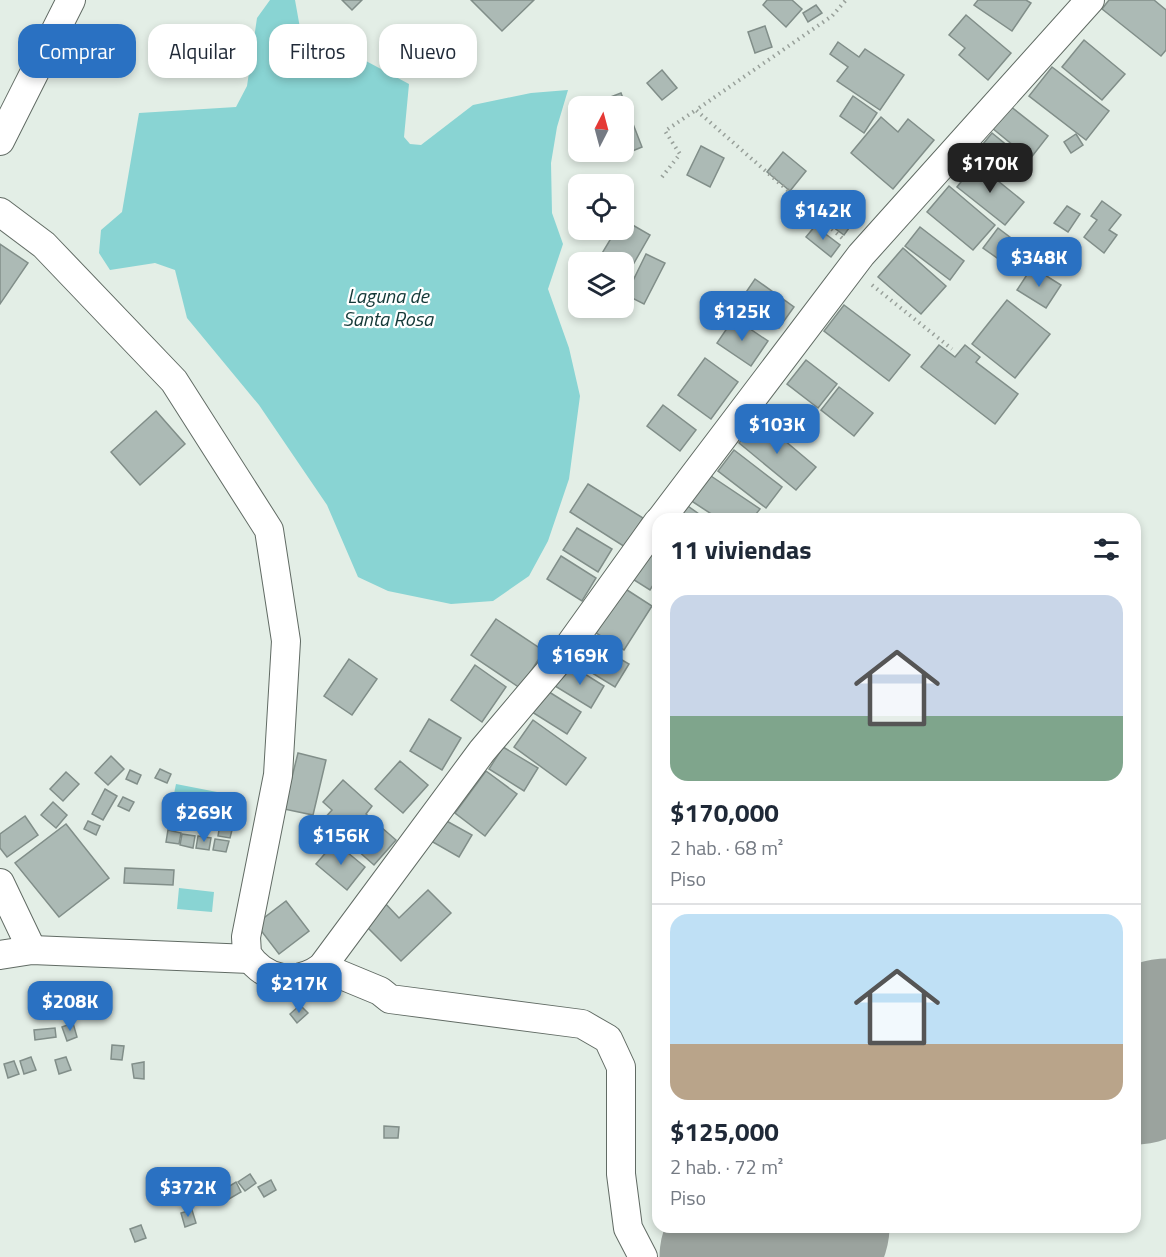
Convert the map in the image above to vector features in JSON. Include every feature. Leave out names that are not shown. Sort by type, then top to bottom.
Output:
[{"type":"street","points":[[0,141],[71,0]]},
{"type":"street","points":[[665,513],[856,261],[1090,0]]},
{"type":"street","points":[[0,212],[44,245],[174,381],[269,530],[286,641],[278,775],[246,937],[247,954],[267,974],[288,980],[309,976],[322,968],[482,751],[558,660],[652,531]]},
{"type":"street","points":[[0,883],[32,950]]},
{"type":"street","points":[[0,955],[32,950],[250,959]]},
{"type":"street","points":[[322,968],[380,991],[390,999],[582,1024],[608,1039],[621,1067],[621,1174],[628,1228],[643,1257]]},
{"type":"path","points":[[662,177],[680,153],[665,131],[832,16],[846,0]]},
{"type":"path","points":[[696,110],[952,349]]},
{"type":"water","name":"Laguna de Santa Rosa","points":[[270,0],[295,0],[299,24],[269,24],[269,78],[367,78],[367,62],[379,68],[379,78],[398,78],[409,84],[404,137],[410,144],[421,145],[473,105],[531,93],[568,90],[557,127],[551,163],[552,213],[563,244],[548,289],[569,348],[580,396],[569,479],[548,541],[529,576],[493,601],[451,604],[388,591],[358,577],[327,505],[259,405],[187,318],[175,270],[155,263],[110,270],[99,253],[101,230],[122,212],[139,113],[236,107],[247,86],[248,78],[257,78],[257,18]]},
{"type":"water","points":[[176,784],[217,792],[212,817],[171,808]]},
{"type":"water","points":[[179,888],[214,892],[212,912],[177,909]]},
{"type":"building","points":[[342,0],[362,0],[352,10]]},
{"type":"building","points":[[471,0],[534,0],[502,31]]},
{"type":"building","points":[[767,0],[792,0],[802,9],[786,27],[763,5]]},
{"type":"building","points":[[978,0],[1026,0],[1031,3],[1012,31],[974,5]]},
{"type":"building","points":[[1109,0],[1154,0],[1166,10],[1166,50],[1161,56],[1102,9]]},
{"type":"building","points":[[816,5],[822,13],[808,22],[803,13]]},
{"type":"building","points":[[966,15],[1011,53],[988,80],[959,55],[965,48],[949,35]]},
{"type":"building","points":[[765,26],[772,47],[755,53],[748,32]]},
{"type":"building","points":[[1084,40],[1125,74],[1102,100],[1062,67]]},
{"type":"building","points":[[838,42],[859,57],[865,49],[904,75],[880,110],[837,81],[848,67],[830,54]]},
{"type":"building","points":[[1052,67],[1109,111],[1086,140],[1029,96]]},
{"type":"building","points":[[662,70],[677,88],[662,100],[647,83]]},
{"type":"building","points":[[853,96],[877,113],[864,133],[840,116]]},
{"type":"building","points":[[1010,106],[1048,136],[1030,159],[992,128]]},
{"type":"building","points":[[881,117],[898,132],[908,119],[934,140],[893,189],[851,153]]},
{"type":"building","points":[[634,126],[642,147],[634,150]]},
{"type":"building","points":[[992,133],[1025,160],[1007,181],[974,155]]},
{"type":"building","points":[[1076,134],[1083,145],[1071,153],[1064,142]]},
{"type":"building","points":[[701,146],[724,158],[710,187],[687,175]]},
{"type":"building","points":[[783,152],[806,171],[790,191],[767,172]]},
{"type":"building","points":[[976,163],[1024,202],[1005,225],[957,187]]},
{"type":"building","points":[[949,186],[995,225],[973,250],[927,212]]},
{"type":"building","points":[[830,201],[855,220],[844,235],[819,217]]},
{"type":"building","points":[[1102,201],[1121,215],[1109,230],[1117,235],[1104,253],[1084,237],[1097,220],[1091,216]]},
{"type":"building","points":[[1067,206],[1080,214],[1068,232],[1054,223]]},
{"type":"building","points":[[634,226],[650,235],[634,263],[634,252],[603,252],[610,240],[634,240]]},
{"type":"building","points":[[815,226],[840,245],[831,257],[806,237]]},
{"type":"building","points":[[920,227],[964,261],[950,280],[905,246]]},
{"type":"building","points":[[998,228],[1019,244],[1004,263],[983,248]]},
{"type":"building","points":[[0,244],[28,263],[0,304]]},
{"type":"building","points":[[903,248],[946,286],[921,314],[878,277]]},
{"type":"building","points":[[646,254],[665,263],[644,304],[634,299],[634,279]]},
{"type":"building","points":[[1032,267],[1061,285],[1046,308],[1017,290]]},
{"type":"building","points":[[755,279],[794,307],[779,328],[740,301]]},
{"type":"building","points":[[1007,300],[1050,334],[1015,378],[972,344]]},
{"type":"building","points":[[844,305],[910,355],[889,381],[824,331]]},
{"type":"building","points":[[734,318],[768,341],[751,366],[717,343]]},
{"type":"building","points":[[939,345],[955,357],[965,345],[980,357],[976,362],[1018,394],[995,424],[921,367]]},
{"type":"building","points":[[705,358],[738,382],[711,419],[678,395]]},
{"type":"building","points":[[806,360],[837,384],[818,408],[787,384]]},
{"type":"building","points":[[839,387],[873,413],[854,436],[821,410]]},
{"type":"building","points":[[663,405],[696,430],[680,451],[647,426]]},
{"type":"building","points":[[156,411],[185,444],[140,485],[111,452]]},
{"type":"building","points":[[759,419],[816,467],[796,490],[739,443]]},
{"type":"building","points":[[734,450],[782,487],[766,508],[718,471]]},
{"type":"building","points":[[708,474],[760,509],[757,513],[710,513],[690,500]]},
{"type":"building","points":[[588,484],[643,518],[625,547],[570,512]]},
{"type":"building","points":[[685,504],[698,513],[678,513]]},
{"type":"building","points":[[577,528],[612,549],[598,572],[563,550]]},
{"type":"building","points":[[652,547],[652,587],[650,590],[631,578]]},
{"type":"building","points":[[561,556],[596,578],[582,601],[547,579]]},
{"type":"building","points":[[624,588],[652,606],[624,650],[596,633]]},
{"type":"building","points":[[496,619],[544,651],[520,688],[471,655]]},
{"type":"building","points":[[593,643],[629,664],[615,687],[579,665]]},
{"type":"building","points":[[349,659],[377,679],[352,715],[324,696]]},
{"type":"building","points":[[569,664],[604,686],[591,708],[555,686]]},
{"type":"building","points":[[475,665],[506,687],[482,722],[451,700]]},
{"type":"building","points":[[546,690],[581,712],[567,734],[532,712]]},
{"type":"building","points":[[429,719],[461,738],[442,770],[410,751]]},
{"type":"building","points":[[533,720],[586,758],[566,785],[514,747]]},
{"type":"building","points":[[503,747],[538,768],[524,791],[489,769]]},
{"type":"building","points":[[298,753],[326,760],[313,815],[284,809]]},
{"type":"building","points":[[111,756],[124,769],[108,785],[95,773]]},
{"type":"building","points":[[400,761],[428,785],[403,813],[375,789]]},
{"type":"building","points":[[160,769],[171,774],[167,783],[155,778]]},
{"type":"building","points":[[130,770],[141,775],[137,784],[126,779]]},
{"type":"building","points":[[486,771],[517,794],[485,836],[455,813]]},
{"type":"building","points":[[66,772],[79,784],[63,801],[50,789]]},
{"type":"building","points":[[343,780],[372,806],[366,814],[396,840],[374,865],[323,820],[332,810],[323,802]]},
{"type":"building","points":[[105,789],[117,796],[103,820],[92,814]]},
{"type":"building","points":[[123,797],[134,802],[129,811],[118,806]]},
{"type":"building","points":[[53,802],[67,815],[56,828],[41,815]]},
{"type":"building","points":[[25,816],[38,835],[7,857],[0,848],[0,834]]},
{"type":"building","points":[[443,819],[472,835],[459,857],[431,841]]},
{"type":"building","points":[[88,821],[100,826],[96,835],[84,829]]},
{"type":"building","points":[[66,824],[109,878],[59,917],[15,863]]},
{"type":"building","points":[[220,824],[233,826],[230,838],[218,836]]},
{"type":"building","points":[[168,830],[181,833],[179,844],[166,842]]},
{"type":"building","points":[[182,834],[195,836],[193,848],[180,845]]},
{"type":"building","points":[[198,836],[211,838],[209,850],[196,848]]},
{"type":"building","points":[[215,839],[229,841],[226,852],[213,850]]},
{"type":"building","points":[[335,842],[365,867],[347,890],[316,864]]},
{"type":"building","points":[[125,868],[174,870],[173,885],[124,883]]},
{"type":"building","points":[[428,890],[451,913],[401,961],[363,923],[384,902],[399,918]]},
{"type":"building","points":[[286,901],[309,931],[279,954],[256,924]]},
{"type":"building","points":[[300,1005],[308,1013],[297,1023],[290,1014]]},
{"type":"building","points":[[73,1023],[77,1037],[67,1041],[62,1027]]},
{"type":"building","points":[[55,1028],[56,1037],[35,1040],[34,1030]]},
{"type":"building","points":[[112,1045],[124,1046],[122,1060],[111,1059]]},
{"type":"building","points":[[31,1057],[36,1070],[24,1074],[20,1061]]},
{"type":"building","points":[[66,1057],[71,1070],[59,1074],[55,1060]]},
{"type":"building","points":[[14,1061],[19,1074],[8,1078],[4,1064]]},
{"type":"building","points":[[144,1062],[144,1079],[134,1078],[132,1064]]},
{"type":"building","points":[[384,1126],[399,1127],[398,1138],[384,1138]]},
{"type":"building","points":[[250,1174],[256,1183],[245,1191],[238,1182]]},
{"type":"building","points":[[271,1180],[276,1190],[264,1197],[258,1187]]},
{"type":"building","points":[[236,1182],[241,1192],[229,1199],[223,1190]]},
{"type":"building","points":[[192,1210],[196,1223],[185,1227],[181,1213]]},
{"type":"building","points":[[141,1225],[146,1238],[135,1242],[130,1229]]},
{"type":"runway","points":[[1141,1056],[1166,1044]]},
{"type":"runway","points":[[745,1257],[792,1233]]}]
